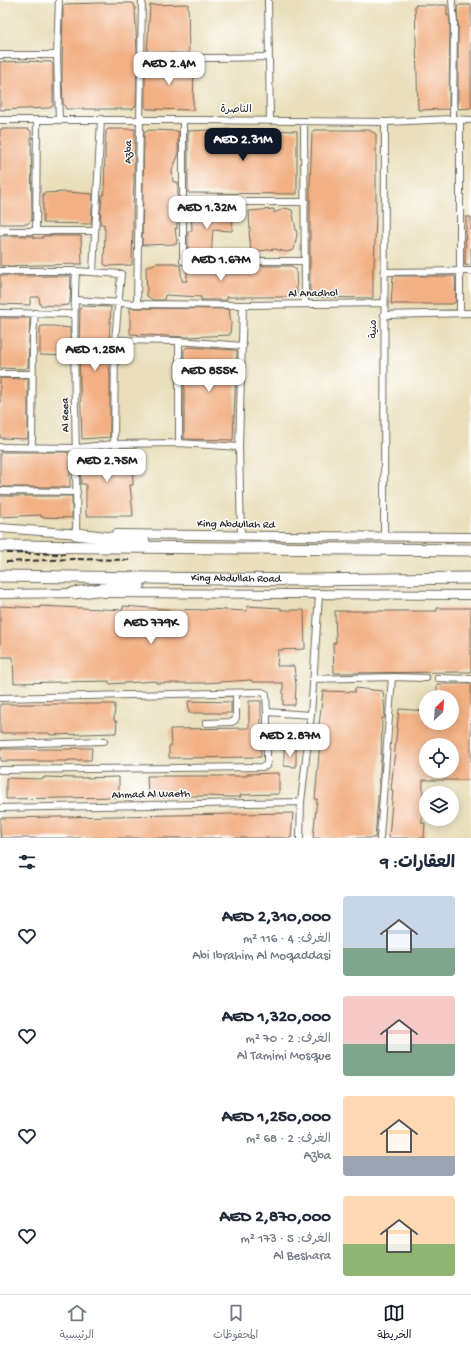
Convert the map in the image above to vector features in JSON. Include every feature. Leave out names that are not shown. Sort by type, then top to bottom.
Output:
[{"type":"highway","points":[[76,534],[151,542],[269,544],[308,549]]},
{"type":"highway","points":[[0,546],[471,550]]},
{"type":"highway","name":"King Abdullah Road","points":[[0,576],[305,580],[471,578]]},
{"type":"highway","points":[[74,593],[125,586],[274,585],[305,580]]},
{"type":"main road","name":"King Abdullah Rd","points":[[0,528],[76,534],[471,537]]},
{"type":"main road","points":[[0,594],[471,595]]},
{"type":"street","points":[[59,0],[57,55],[59,120]]},
{"type":"street","name":"Azba","points":[[137,304],[142,0]]},
{"type":"street","points":[[268,0],[270,120]]},
{"type":"street","points":[[452,0],[454,23],[453,119]]},
{"type":"street","points":[[0,55],[57,55]]},
{"type":"street","points":[[142,58],[269,57]]},
{"type":"street","name":"الناصرة","points":[[0,120],[270,120],[385,122],[453,119],[471,120]]},
{"type":"street","points":[[36,231],[37,120]]},
{"type":"street","points":[[93,272],[101,120]]},
{"type":"street","points":[[183,120],[183,261],[305,261]]},
{"type":"street","points":[[460,120],[460,313]]},
{"type":"street","points":[[304,121],[305,304]]},
{"type":"street","name":"منية","points":[[384,537],[385,122]]},
{"type":"street","points":[[184,202],[305,202]]},
{"type":"street","points":[[0,230],[94,231]]},
{"type":"street","points":[[0,271],[76,271],[121,274],[115,340],[114,444]]},
{"type":"street","name":"Al Reea","points":[[76,271],[74,314],[77,448],[76,534]]},
{"type":"street","points":[[385,272],[471,271]]},
{"type":"street","name":"Al Anadhol","points":[[75,300],[137,304],[243,305],[384,303]]},
{"type":"street","points":[[241,536],[239,447],[243,305]]},
{"type":"street","points":[[0,313],[74,314]]},
{"type":"street","points":[[32,446],[32,374],[35,313]]},
{"type":"street","points":[[384,315],[471,313]]},
{"type":"street","points":[[115,340],[243,346]]},
{"type":"street","points":[[178,443],[179,342]]},
{"type":"street","points":[[0,374],[32,374]]},
{"type":"street","points":[[0,447],[32,446],[77,448],[114,444],[178,443],[239,447]]},
{"type":"street","points":[[0,491],[77,492]]},
{"type":"street","points":[[300,838],[301,802],[311,715],[319,595]]},
{"type":"street","points":[[313,679],[392,677],[426,678]]},
{"type":"street","points":[[380,838],[392,677]]},
{"type":"street","points":[[438,678],[471,679]]},
{"type":"street","points":[[0,698],[262,692],[266,694],[267,712],[267,762],[266,766],[262,767],[0,770]]},
{"type":"street","points":[[206,723],[232,722],[235,720],[236,693]]},
{"type":"street","points":[[267,712],[311,715]]},
{"type":"street","points":[[0,744],[104,741]]},
{"type":"street","name":"Ahmad Al Waeth","points":[[0,808],[301,802]]},
{"type":"building","points":[[133,3],[135,7],[137,52],[136,105],[133,109],[66,109],[63,103],[62,77],[63,6],[65,4]]},
{"type":"building","points":[[188,4],[189,54],[147,52],[150,5]]},
{"type":"building","points":[[415,5],[447,5],[447,16],[449,15],[450,23],[449,109],[418,110]]},
{"type":"building","points":[[460,5],[471,5],[471,108],[458,109],[457,7]]},
{"type":"building","points":[[0,62],[51,62],[53,65],[53,106],[49,108],[0,110]]},
{"type":"building","points":[[145,63],[194,63],[193,110],[147,109],[145,107]]},
{"type":"building","points":[[0,129],[28,129],[31,131],[32,220],[27,224],[0,224]]},
{"type":"building","points":[[108,129],[135,129],[132,265],[108,266],[104,264],[105,229],[104,224],[100,224],[102,195],[104,195],[106,131]]},
{"type":"building","points":[[232,129],[297,131],[297,194],[188,193],[188,131]]},
{"type":"building","points":[[149,130],[178,131],[178,156],[172,170],[173,182],[178,182],[177,229],[175,228],[177,244],[142,245],[144,133]]},
{"type":"building","points":[[314,130],[369,130],[376,134],[376,214],[373,298],[310,297],[310,186],[312,133]]},
{"type":"building","points":[[66,192],[93,194],[91,224],[43,223],[43,193]]},
{"type":"building","points":[[285,208],[292,210],[297,234],[294,250],[286,252],[275,249],[251,252],[249,211],[274,209],[274,213]]},
{"type":"building","points":[[191,209],[208,211],[215,216],[215,210],[233,210],[232,231],[213,230],[211,256],[188,254],[188,231],[192,231]]},
{"type":"building","points":[[466,217],[471,217],[471,266],[465,265]]},
{"type":"building","points":[[0,236],[33,236],[34,238],[43,238],[43,236],[81,236],[82,264],[0,266]]},
{"type":"building","points":[[157,263],[176,263],[176,265],[180,265],[182,281],[187,281],[187,266],[292,266],[296,269],[297,295],[294,295],[293,297],[227,297],[227,300],[201,300],[201,297],[165,295],[164,300],[153,300],[147,296],[146,267]]},
{"type":"building","points":[[0,276],[71,276],[70,303],[68,305],[59,306],[40,305],[39,297],[30,297],[30,305],[0,304]]},
{"type":"building","points":[[393,276],[455,276],[456,302],[452,304],[391,304]]},
{"type":"building","points":[[81,306],[111,307],[108,357],[110,375],[110,437],[82,439],[79,356]]},
{"type":"building","points":[[130,308],[229,309],[231,324],[230,335],[187,337],[130,334]]},
{"type":"building","points":[[0,318],[30,318],[28,367],[25,369],[0,368]]},
{"type":"building","points":[[40,327],[70,328],[70,356],[40,355]]},
{"type":"building","points":[[187,347],[236,350],[237,352],[233,440],[184,439],[184,350]]},
{"type":"building","points":[[0,378],[28,379],[28,438],[26,439],[0,438]]},
{"type":"building","points":[[88,451],[132,453],[133,485],[130,485],[133,516],[86,516],[86,484],[81,484],[80,453]]},
{"type":"building","points":[[0,452],[67,452],[70,456],[70,487],[0,487]]},
{"type":"building","points":[[0,496],[72,496],[72,518],[41,517],[41,515],[0,517]]},
{"type":"building","points":[[0,606],[40,608],[40,606],[123,610],[123,606],[164,609],[247,611],[247,606],[281,608],[281,610],[304,610],[305,649],[278,650],[277,666],[294,666],[296,686],[295,705],[283,705],[283,683],[252,682],[251,680],[205,683],[156,683],[156,681],[109,684],[109,681],[14,683],[13,657],[0,657]]},
{"type":"building","points":[[437,608],[471,608],[471,672],[334,673],[333,643],[336,643],[335,611],[437,611]]},
{"type":"building","points":[[437,684],[471,684],[471,780],[423,780],[423,786],[419,786],[419,826],[425,826],[424,838],[389,838],[393,790],[391,790],[399,709],[419,710],[419,730],[459,730],[459,690],[437,690]]},
{"type":"building","points":[[355,688],[383,691],[385,713],[384,718],[382,718],[381,758],[375,838],[313,838],[320,743],[317,743],[323,691],[355,692]]},
{"type":"building","points":[[188,701],[231,702],[231,713],[189,713]]},
{"type":"building","points":[[249,701],[261,701],[261,757],[169,758],[169,746],[171,746],[170,729],[249,728]]},
{"type":"building","points":[[0,704],[115,704],[114,721],[117,721],[116,733],[50,735],[49,733],[0,733]]},
{"type":"building","points":[[72,748],[92,748],[91,760],[1,761],[0,749],[73,749]]},
{"type":"building","points":[[296,748],[296,767],[284,766],[284,749]]},
{"type":"building","points":[[279,773],[279,794],[240,795],[241,797],[148,796],[147,776],[247,776],[247,774]]},
{"type":"building","points":[[44,777],[119,777],[119,797],[6,799],[6,778],[44,779]]},
{"type":"building","points":[[293,813],[291,838],[1,838],[0,831],[0,818]]},
{"type":"railway","points":[[7,553],[65,554]]},
{"type":"railway","points":[[6,562],[72,559],[131,560]]}]
